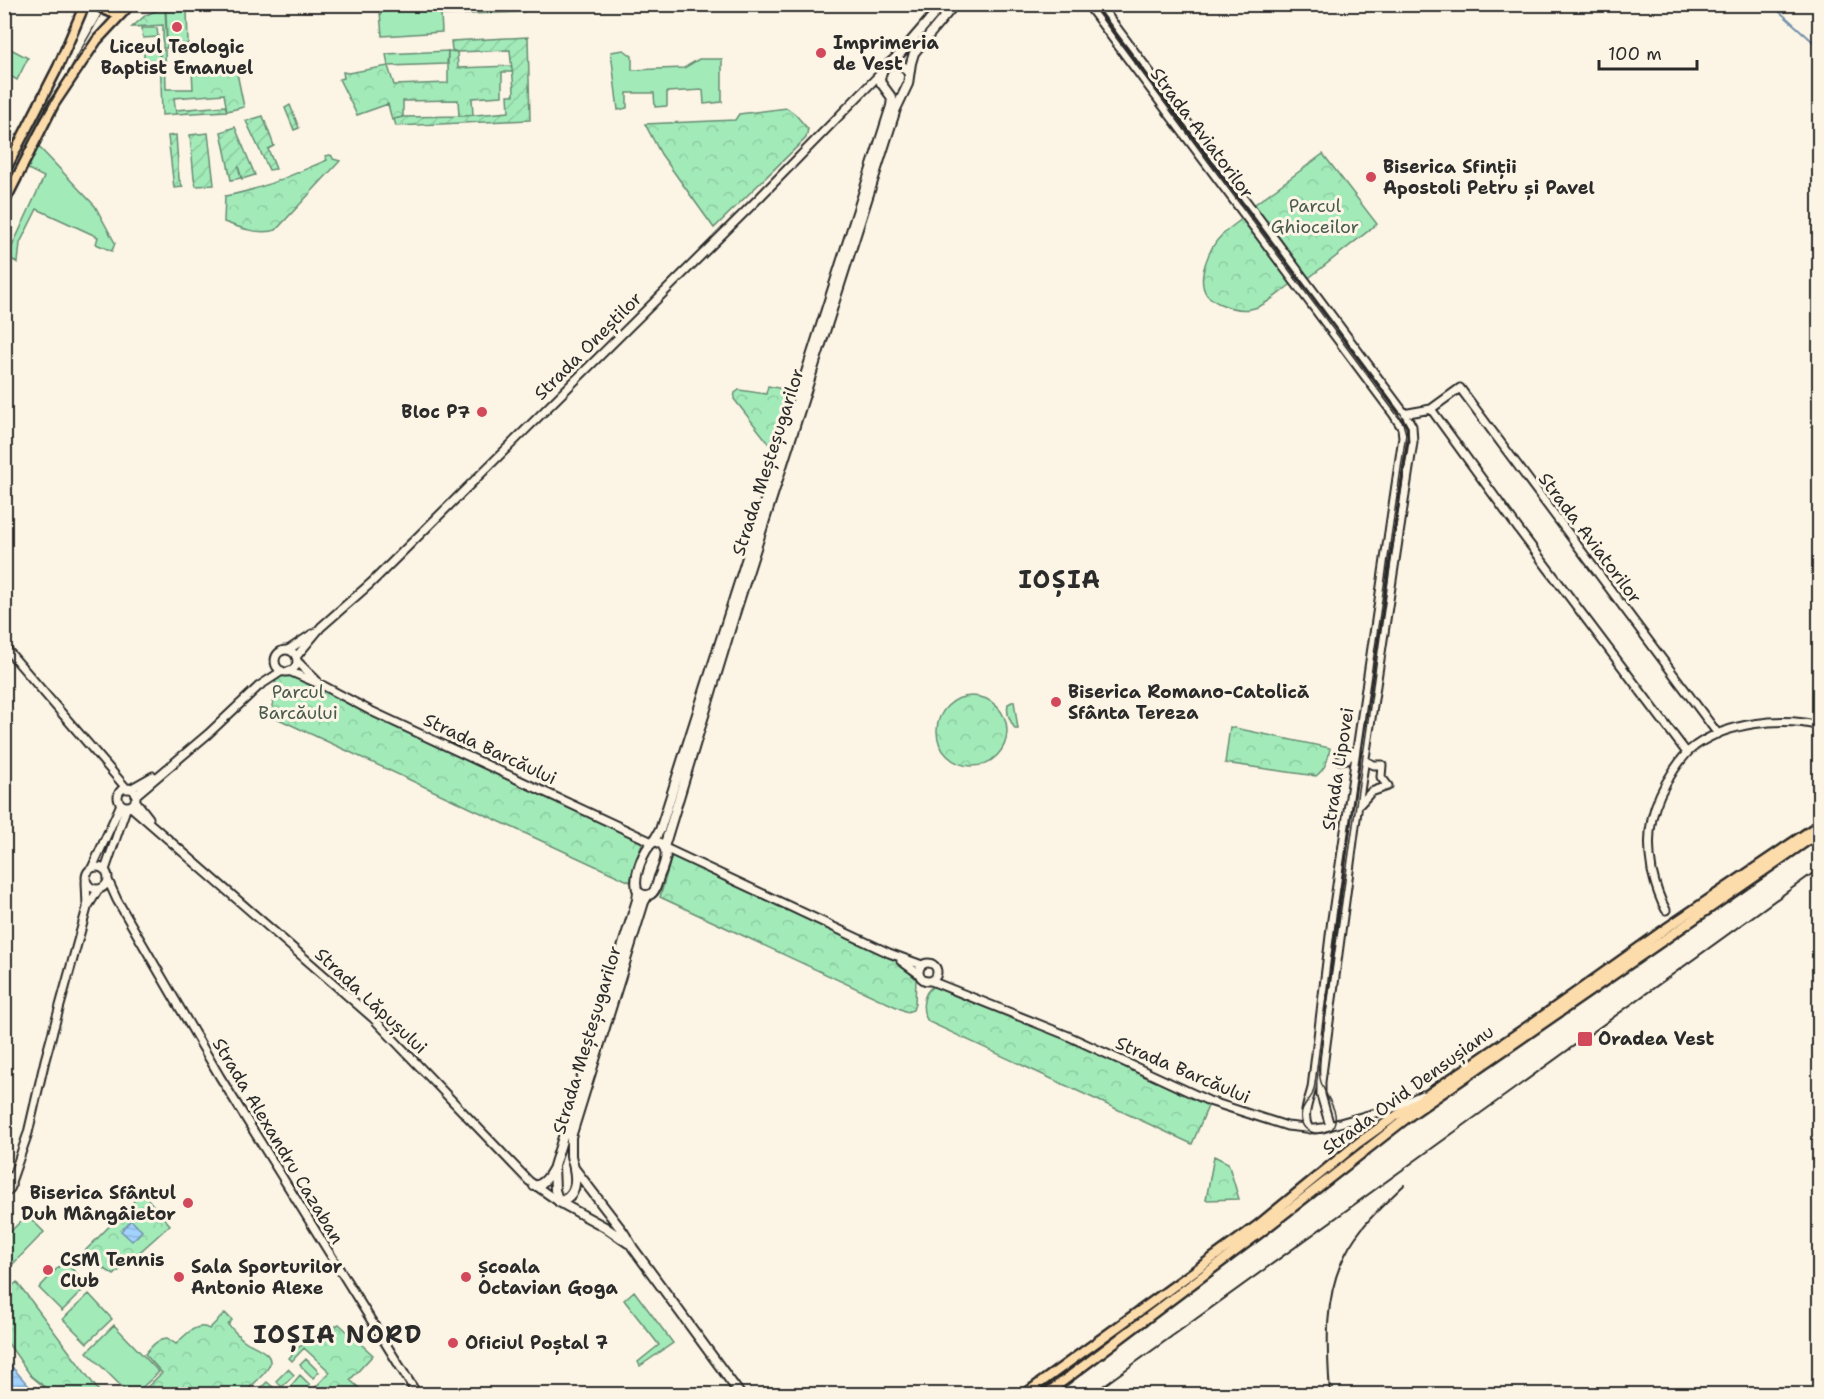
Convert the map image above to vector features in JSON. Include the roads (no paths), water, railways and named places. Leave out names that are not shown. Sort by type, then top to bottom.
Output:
[{"type":"main road","points":[[4,173],[58,67],[85,4]]},
{"type":"main road","points":[[97,4],[110,12],[118,13],[129,6]]},
{"type":"main road","points":[[891,64],[943,4]]},
{"type":"main road","points":[[909,74],[904,66],[891,64],[886,66],[877,83],[887,90],[897,92],[905,88],[908,84],[912,57],[916,50],[955,4]]},
{"type":"main road","points":[[4,204],[54,104],[97,40],[129,6]]},
{"type":"main road","name":"Strada Meșteșugarilor","points":[[664,848],[784,462],[896,109],[905,88]]},
{"type":"main road","name":"Strada Meșteșugarilor","points":[[534,1186],[546,1180],[554,1166],[637,900],[636,881],[649,843],[660,830],[891,106],[892,98],[887,90]]},
{"type":"main road","name":"Strada Ovid Densușianu","points":[[1024,1395],[1258,1225],[1358,1143],[1820,824]]},
{"type":"main road","name":"Strada Ovid Densușianu","points":[[1046,1395],[1412,1114],[1820,832]]},
{"type":"main road","points":[[649,843],[661,843],[666,858]]},
{"type":"main road","name":"Strada Meșteșugarilor","points":[[554,1166],[555,1190],[559,1202],[566,1200],[574,1189],[576,1181],[571,1156],[571,1137],[644,902],[655,889],[666,858]]},
{"type":"main road","points":[[638,892],[648,896]]},
{"type":"main road","points":[[574,1168],[624,1233],[740,1395]]},
{"type":"main road","points":[[559,1202],[605,1227],[633,1248]]},
{"type":"street","name":"Strada Aviatorilor","points":[[1087,4],[1394,415],[1431,409],[1460,388],[1718,734]]},
{"type":"street","name":"Strada Aviatorilor","points":[[1099,4],[1405,414]]},
{"type":"street","name":"Strada Oneștilor","points":[[288,650],[321,627],[371,583],[877,83]]},
{"type":"street","points":[[1431,409],[1687,753]]},
{"type":"street","name":"Strada Lipovei","points":[[1330,1126],[1320,1095],[1321,1082],[1358,806],[1413,442],[1412,426],[1405,414]]},
{"type":"street","name":"Strada Lipovei","points":[[1309,1129],[1305,1120],[1312,1088],[1332,919],[1403,436],[1401,425],[1394,415]]},
{"type":"street","name":"Strada Oneștilor","points":[[296,659],[321,627]]},
{"type":"street","name":"Strada Lăpușului","points":[[4,646],[128,789],[128,801],[373,1018],[534,1186],[559,1202]]},
{"type":"street","points":[[87,908],[87,873],[92,868],[128,801],[208,734],[259,687],[295,667],[296,659],[292,651],[284,650],[278,653],[274,660],[275,664],[259,687]]},
{"type":"street","name":"Strada Barcăului","points":[[296,659],[324,686]]},
{"type":"street","points":[[275,664],[286,671]]},
{"type":"street","name":"Strada Barcăului","points":[[286,671],[324,686],[370,711],[649,843]]},
{"type":"street","points":[[1666,909],[1660,898],[1652,871],[1649,843],[1650,823],[1660,793],[1687,753],[1694,746],[1718,734],[1753,724],[1799,722],[1820,726]]},
{"type":"street","points":[[1340,760],[1347,759],[1357,748]]},
{"type":"street","points":[[1358,806],[1371,792],[1388,786],[1381,777],[1382,765],[1374,765],[1365,761]]},
{"type":"street","points":[[128,801],[122,790],[163,771]]},
{"type":"street","points":[[86,882],[91,888],[99,889],[106,886],[108,880],[105,870],[128,801],[114,775]]},
{"type":"street","points":[[664,848],[889,953],[922,965],[928,963],[934,965],[937,970],[934,979],[924,980],[889,953]]},
{"type":"street","points":[[666,858],[669,853],[674,853]]},
{"type":"street","points":[[92,868],[105,870]]},
{"type":"street","name":"Strada Alexandru Cazaban","points":[[108,880],[117,900],[220,1077],[417,1395]]},
{"type":"street","points":[[4,1193],[9,1190],[28,1133],[87,908],[99,889]]},
{"type":"street","name":"Strada Alexandru Cazaban","points":[[99,889],[117,900]]},
{"type":"street","points":[[919,974],[922,965]]},
{"type":"street","name":"Strada Barcăului","points":[[934,979],[960,993],[1046,1026],[1209,1101],[1287,1126],[1318,1129],[1393,1108],[1433,1090]]},
{"type":"street","points":[[11,1182],[5,1175],[16,1166]]},
{"type":"water","points":[[131,1220],[142,1231],[132,1241],[121,1231]]},
{"type":"water","points":[[5,1359],[36,1394],[5,1394]]},
{"type":"waterway","points":[[1771,4],[1820,48]]},
{"type":"tram line","points":[[4,190],[107,4]]},
{"type":"tram line","points":[[1091,4],[1403,423],[1406,434],[1336,917],[1315,1086],[1301,1113],[1304,1127],[1313,1132],[1323,1133],[1333,1128],[1335,1121],[1334,1109],[1320,1078],[1323,1034],[1408,442],[1408,427],[1401,414],[1095,4]]},
{"type":"railway","points":[[1092,1394],[1820,868]]},
{"type":"railway","points":[[1330,1394],[1328,1323],[1338,1271],[1350,1245],[1371,1218],[1404,1185]]},
{"type":"place","name":"Liceul Teologic Baptist Emanuel","points":[[177,27]]},
{"type":"place","name":"Imprimeria de Vest","points":[[821,53]]},
{"type":"place","name":"Biserica Sfinții Apostoli Petru și Pavel","points":[[1371,177]]},
{"type":"place","name":"Bloc P7","points":[[482,412]]},
{"type":"place","name":"Biserica Romano-Catolică Sfânta Tereza","points":[[1056,702]]},
{"type":"place","name":"Oradea Vest","points":[[1585,1039]]},
{"type":"place","name":"Biserica Sfântul Duh Mângâietor","points":[[188,1203]]},
{"type":"place","name":"CSM Tennis Club","points":[[48,1270]]},
{"type":"place","name":"Sala Sporturilor Antonio Alexe","points":[[179,1277]]},
{"type":"place","name":"Școala Octavian Goga","points":[[466,1277]]},
{"type":"place","name":"Oficiul Poștal 7","points":[[453,1343]]},
{"type":"district","name":"IOȘIA","points":[[1060,580]]},
{"type":"district","name":"IOȘIA NORD","points":[[338,1335]]},
{"type":"park label","name":"Parcul Ghioceilor","points":[[1315,216]]},
{"type":"park label","name":"Parcul Barcăului","points":[[298,702]]}]
